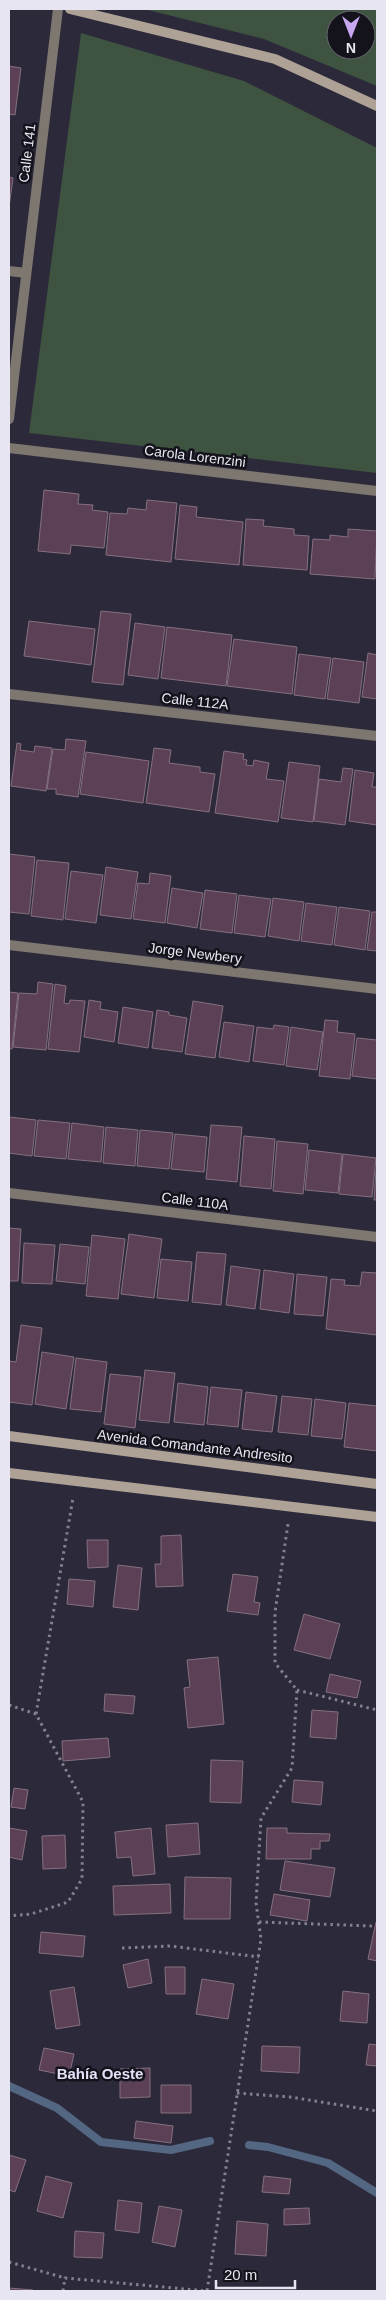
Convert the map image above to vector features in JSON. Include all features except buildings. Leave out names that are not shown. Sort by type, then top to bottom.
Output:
[{"type":"main road","points":[[70,9],[275,59],[377,106]]},
{"type":"main road","name":"Avenida Comandante Andresito","points":[[9,1436],[377,1484]]},
{"type":"main road","points":[[9,1473],[377,1517]]},
{"type":"street","name":"Calle 141","points":[[9,419],[58,9]]},
{"type":"street","points":[[9,271],[26,273]]},
{"type":"street","name":"Carola Lorenzini","points":[[9,448],[377,492]]},
{"type":"street","name":"Calle 112A","points":[[9,694],[377,736]]},
{"type":"street","name":"Jorge Newbery","points":[[9,945],[377,988]]},
{"type":"street","name":"Calle 110A","points":[[9,1193],[377,1237]]},
{"type":"path","points":[[9,1916],[31,1914],[68,1902],[82,1879],[83,1802],[36,1714],[76,1481]]},
{"type":"path","points":[[291,1506],[275,1612],[275,1663],[297,1690],[377,1710]]},
{"type":"path","points":[[9,2262],[65,2278],[207,2291],[262,1939],[256,1903],[262,1818],[292,1768],[297,1690]]},
{"type":"path","points":[[9,1705],[36,1714]]},
{"type":"path","points":[[259,1922],[373,1926]]},
{"type":"path","points":[[122,1948],[170,1946],[259,1957]]},
{"type":"path","points":[[237,2093],[290,2097],[377,2111]]},
{"type":"path","points":[[63,2291],[65,2278]]},
{"type":"green space","points":[[144,9],[377,9],[377,86],[264,39]]},
{"type":"green space","points":[[81,33],[244,81],[377,148],[377,473],[29,433]]},
{"type":"waterway","points":[[9,2086],[57,2108],[101,2142],[171,2150],[210,2141]]},
{"type":"waterway","points":[[249,2145],[268,2147],[328,2163],[377,2193]]},
{"type":"district","name":"Bahía Oeste","points":[[100,2074]]}]
